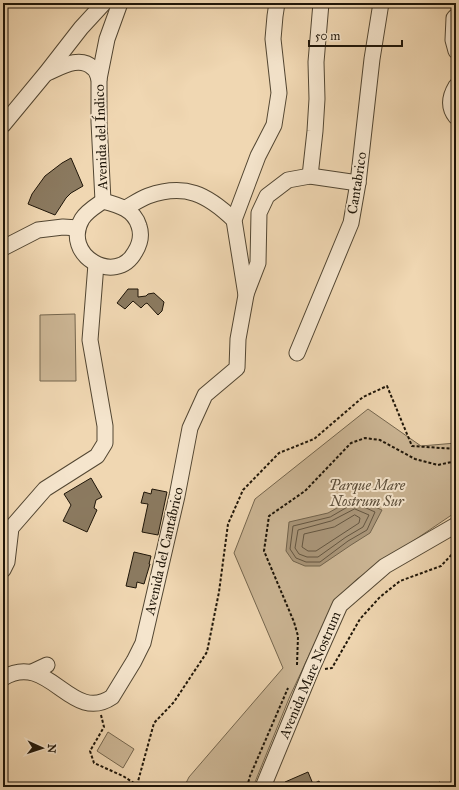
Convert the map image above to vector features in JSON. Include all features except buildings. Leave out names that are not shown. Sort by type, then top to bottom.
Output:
[{"type":"street","points":[[3,125],[81,28],[104,3]]},
{"type":"street","name":"Avenida del Índico","points":[[103,201],[99,122],[99,79],[107,39],[120,3]]},
{"type":"street","name":"Avenida del Cantábrico","points":[[246,295],[234,220],[258,156],[274,126],[279,93],[273,39],[274,16],[277,3]]},
{"type":"street","points":[[310,176],[315,132],[317,99],[316,62],[322,3]]},
{"type":"street","name":"Cantabrico","points":[[297,353],[351,223],[358,182],[372,59],[381,3]]},
{"type":"street","points":[[456,16],[454,18],[453,40],[456,51]]},
{"type":"street","points":[[46,73],[71,62],[83,62],[93,68],[99,79]]},
{"type":"street","points":[[456,86],[451,98],[451,107],[456,117]]},
{"type":"street","name":"Avenida del Cantábrico","points":[[97,703],[108,700],[114,694],[143,643],[172,518],[190,428],[205,395],[237,368],[238,339],[246,295],[258,264],[259,213],[267,196],[288,180],[310,176],[358,182]]},
{"type":"street","points":[[126,208],[147,196],[174,190],[186,191],[193,192],[213,202],[234,220]]},
{"type":"street","points":[[103,201],[126,208],[134,216],[139,225],[141,235],[139,246],[134,255],[126,262],[117,266],[106,267],[96,264],[87,258],[77,239],[78,228],[82,218],[103,201]]},
{"type":"street","points":[[3,248],[38,230],[63,227],[78,228]]},
{"type":"street","points":[[3,570],[7,562],[11,528],[45,489],[97,456],[106,443],[105,426],[90,340],[96,264]]},
{"type":"street","name":"Avenida Mare Nostrum","points":[[263,787],[312,668],[340,606],[385,566],[456,525]]},
{"type":"street","points":[[32,672],[47,665]]},
{"type":"street","points":[[3,678],[18,672],[32,672],[44,677],[74,698],[89,703],[97,703]]},
{"type":"path","points":[[97,703],[104,727],[90,751],[94,763],[123,776],[137,786],[154,723],[174,702],[207,652],[219,592],[228,524],[243,490],[279,453],[314,439],[363,397],[386,386],[412,446],[456,449]]},
{"type":"path","points":[[295,672],[298,665],[298,636],[294,622],[264,551],[269,516],[305,491],[351,443],[364,438],[380,440],[415,459],[438,465],[456,461]]},
{"type":"path","points":[[312,668],[318,670],[332,668],[360,619],[380,596],[400,581],[441,566],[456,550]]},
{"type":"path","points":[[247,787],[250,776],[289,686]]},
{"type":"green space","points":[[75,314],[76,381],[40,381],[40,315]]},
{"type":"green space","name":"Parque Mare Nostrum Sur","points":[[368,409],[421,446],[456,443],[456,512],[357,579],[335,600],[290,696],[253,787],[184,787],[189,777],[283,668],[234,553],[255,499]]},
{"type":"green space","points":[[108,732],[134,749],[123,768],[97,751]]},
{"type":"water","points":[[355,498],[382,510],[370,533],[320,566],[305,566],[293,561],[286,551],[289,522],[328,513]]}]
